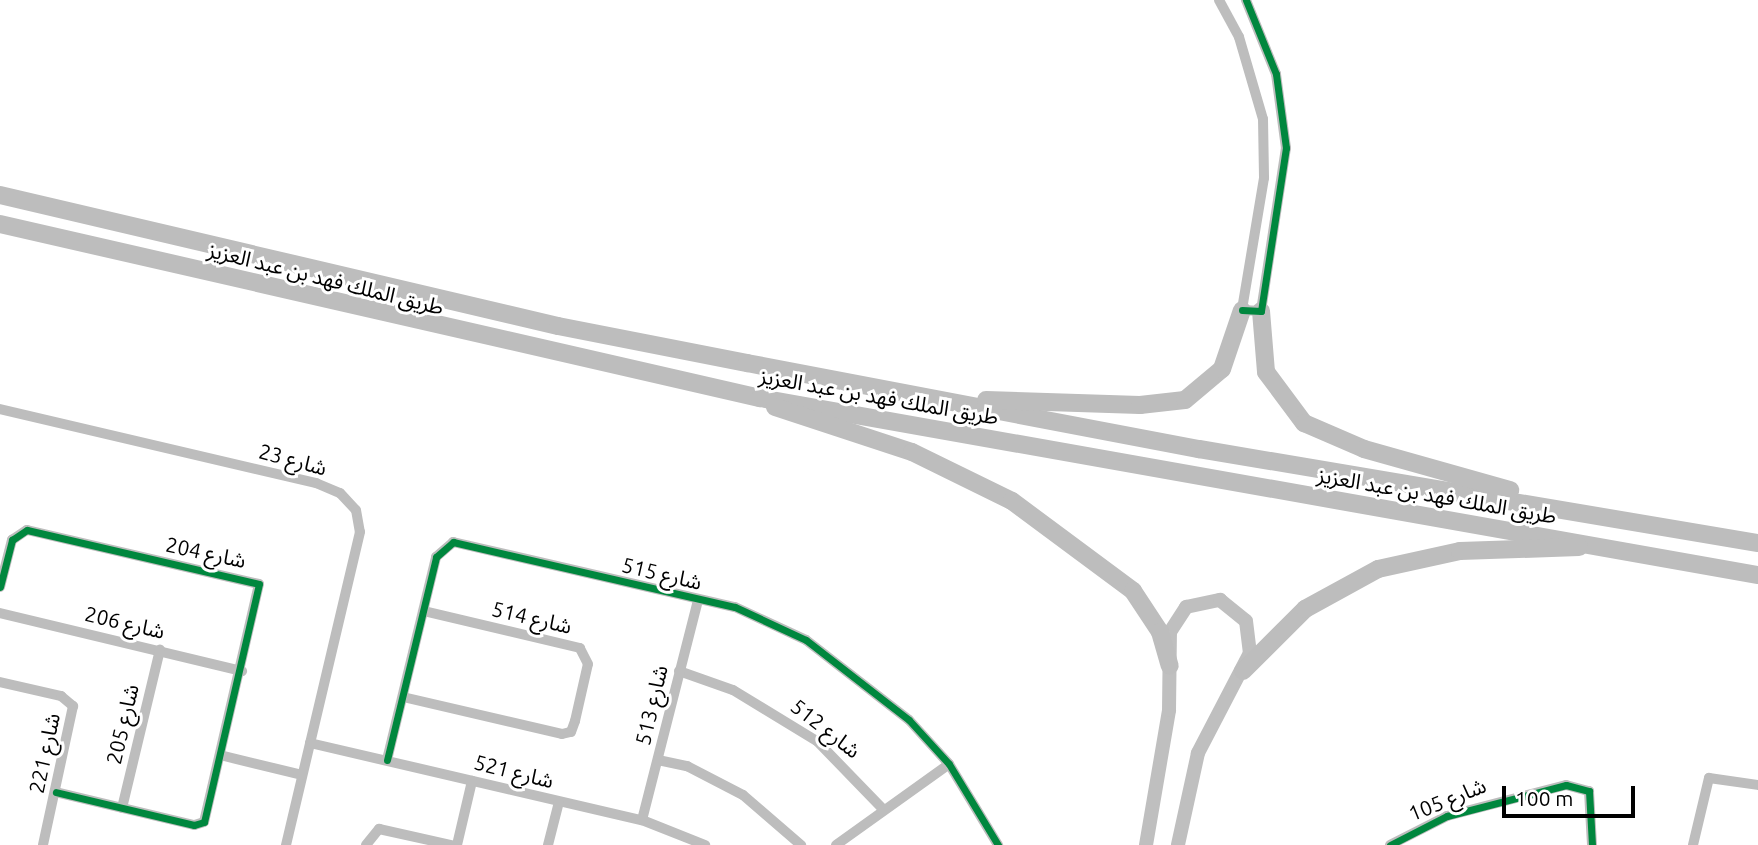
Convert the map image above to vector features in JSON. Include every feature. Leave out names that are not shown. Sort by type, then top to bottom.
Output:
[{"type":"highway","name":"طريق الملك فهد بن عبد العزيز","points":[[0,195],[558,326],[927,398],[1758,543]]},
{"type":"highway","name":"طريق الملك فهد بن عبد العزيز","points":[[0,224],[760,398],[1758,575]]},
{"type":"highway","points":[[927,398],[1173,403],[1197,394],[1218,375],[1242,310]]},
{"type":"highway","points":[[1261,310],[1266,372],[1286,405],[1314,429],[1594,514]]},
{"type":"highway","points":[[760,398],[802,420],[912,452],[1012,502],[1133,591],[1160,632],[1170,666]]},
{"type":"highway","points":[[1244,671],[1305,609],[1378,569],[1460,551],[1546,552],[1587,544]]},
{"type":"main road","points":[[1146,845],[1177,616],[1193,603],[1213,599],[1233,606],[1246,621],[1251,644],[1244,671],[1198,753],[1178,845]]},
{"type":"street","points":[[1219,0],[1258,90],[1265,151],[1261,196],[1242,310],[1261,310],[1279,198],[1284,108],[1267,43],[1246,0]]},
{"type":"street","points":[[1261,196],[1279,198]]},
{"type":"street","name":"شارع 23","points":[[0,409],[316,483],[350,502],[359,532],[286,845]]},
{"type":"street","name":"شارع 204","points":[[0,587],[12,540],[27,530],[250,579],[260,592],[224,756],[204,822],[122,808],[56,792]]},
{"type":"street","name":"شارع 515","points":[[387,760],[436,557],[453,542],[759,617],[834,657],[871,684],[948,764],[998,845]]},
{"type":"street","name":"شارع 513","points":[[642,820],[698,600]]},
{"type":"street","name":"شارع 514","points":[[403,697],[562,734],[571,732],[575,721],[588,664],[580,648],[424,611]]},
{"type":"street","name":"شارع 206","points":[[0,613],[242,671]]},
{"type":"street","name":"شارع 205","points":[[122,808],[160,650]]},
{"type":"street","name":"شارع 512","points":[[678,671],[733,690],[817,740],[883,809]]},
{"type":"street","name":"شارع 221","points":[[0,682],[61,696],[73,706],[43,845]]},
{"type":"street","name":"شارع 521","points":[[310,743],[642,820],[705,845]]},
{"type":"street","points":[[224,756],[302,775]]},
{"type":"street","points":[[658,760],[687,766],[743,795],[801,845]]},
{"type":"street","points":[[836,845],[948,764]]},
{"type":"street","points":[[1693,845],[1709,778],[1758,785]]},
{"type":"street","points":[[457,845],[472,781]]},
{"type":"street","name":"شارع 105","points":[[1390,845],[1447,816],[1566,785],[1589,791],[1592,845]]},
{"type":"street","points":[[548,845],[559,802]]},
{"type":"street","points":[[366,845],[379,829],[451,845]]},
{"type":"cycle path","points":[[1242,310],[1261,311],[1286,148],[1276,74],[1246,0]]},
{"type":"cycle path","points":[[0,587],[12,540],[27,530],[259,584],[204,822],[194,825],[56,792]]},
{"type":"cycle path","points":[[387,760],[436,557],[453,542],[735,607],[806,640],[909,720],[949,764],[998,845]]},
{"type":"cycle path","points":[[1390,845],[1447,816],[1566,785],[1589,791],[1592,845]]}]
